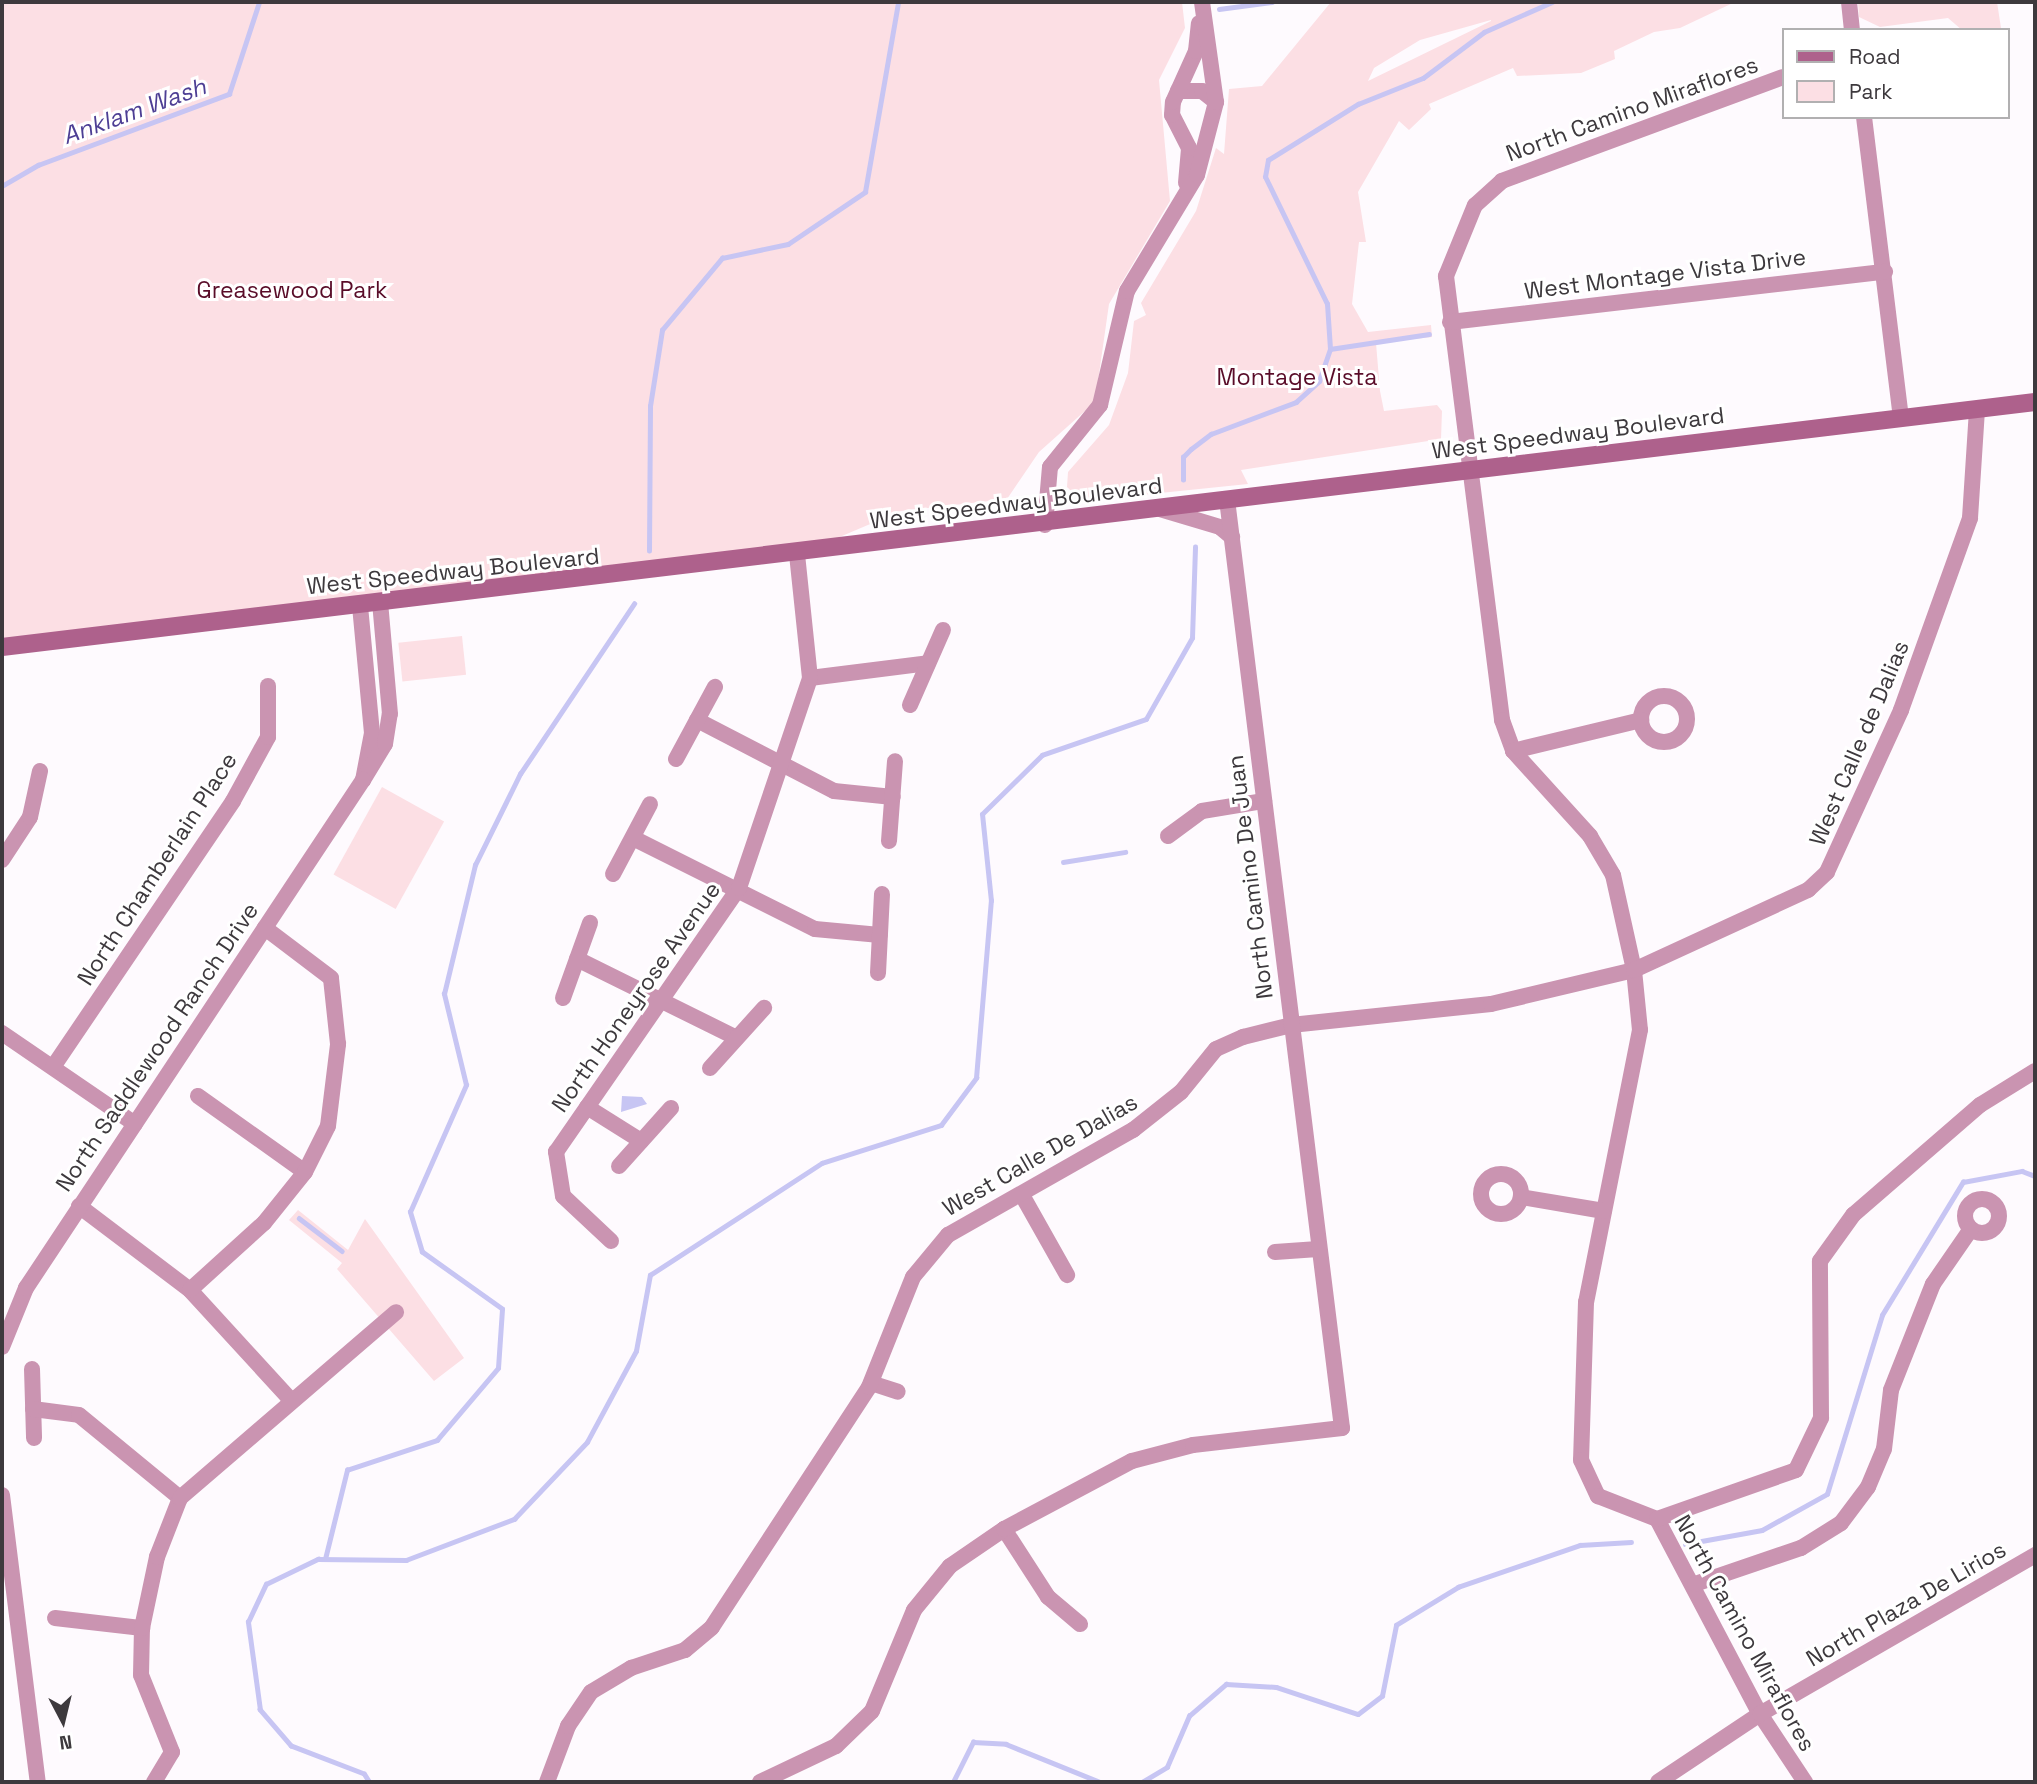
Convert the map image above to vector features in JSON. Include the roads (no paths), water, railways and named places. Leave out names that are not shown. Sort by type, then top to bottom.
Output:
[{"type":"main road","name":"West Speedway Boulevard","points":[[2,647],[797,555],[2035,402]]},
{"type":"street","points":[[1181,207],[1189,162],[1187,136],[1172,115],[1178,91],[1196,51],[1202,2]]},
{"type":"street","points":[[1045,525],[1050,467],[1100,405],[1127,291],[1181,207],[1197,175],[1216,102],[1202,2]]},
{"type":"street","points":[[1849,2],[1852,28]]},
{"type":"street","name":"North Camino Miraflores","points":[[1782,77],[1502,181],[1475,205],[1455,244],[1446,276],[1467,471],[1502,720],[1513,751],[1590,836],[1613,875],[1634,970],[1640,1030],[1586,1301],[1581,1460],[1598,1496],[1657,1519],[1695,1584],[1760,1714],[1805,1782]]},
{"type":"street","points":[[1178,91],[1202,91],[1216,102]]},
{"type":"street","points":[[1864,119],[1902,418]]},
{"type":"street","name":"West Montage Vista Drive","points":[[1450,322],[1885,272]]},
{"type":"street","name":"West Calle de Dalias","points":[[1292,1025],[1491,1004],[1634,970],[1808,890],[1840,853],[1901,710],[1970,518],[1977,409]]},
{"type":"street","name":"North Camino De Juan","points":[[1004,1529],[1132,1461],[1194,1445],[1342,1427],[1227,500]]},
{"type":"street","points":[[1160,509],[1220,527],[1232,537]]},
{"type":"street","name":"North Honeyrose Avenue","points":[[611,1241],[563,1196],[556,1181],[556,1152],[739,888],[779,761],[810,678],[797,555]]},
{"type":"street","name":"North Saddlewood Ranch Drive","points":[[2,1347],[26,1288],[363,780],[384,744],[390,714],[380,603]]},
{"type":"street","name":"North Saddlewood Ranch Drive","points":[[360,606],[372,733],[363,780]]},
{"type":"street","points":[[909,705],[943,630]]},
{"type":"street","points":[[810,678],[928,663]]},
{"type":"street","name":"North Chamberlain Place","points":[[53,1067],[233,801],[268,737],[268,686]]},
{"type":"street","points":[[676,759],[715,687]]},
{"type":"street","points":[[697,720],[834,791],[893,797]]},
{"type":"street","points":[[1513,751],[1642,720]]},
{"type":"street","points":[[889,841],[895,761]]},
{"type":"street","points":[[2,860],[30,817],[40,771]]},
{"type":"street","points":[[1167,836],[1202,811],[1264,801]]},
{"type":"street","points":[[613,874],[650,804]]},
{"type":"street","points":[[633,838],[739,888],[815,929],[880,934]]},
{"type":"street","points":[[878,973],[882,894]]},
{"type":"street","points":[[563,998],[590,923]]},
{"type":"street","points":[[190,1290],[264,1223],[306,1172],[328,1126],[338,1044],[333,976],[265,928]]},
{"type":"street","points":[[577,959],[661,997],[737,1038]]},
{"type":"street","points":[[710,1068],[764,1008]]},
{"type":"street","name":"West Calle De Dalias","points":[[547,1782],[568,1726],[591,1692],[631,1668],[685,1650],[712,1627],[871,1383],[913,1278],[948,1236],[1155,1115],[1216,1049],[1292,1025]]},
{"type":"street","points":[[2,1034],[135,1124]]},
{"type":"street","points":[[1657,1519],[1797,1470],[1821,1418],[1820,1261],[1853,1215],[1980,1105],[2035,1071]]},
{"type":"street","points":[[198,1096],[306,1172]]},
{"type":"street","points":[[587,1107],[641,1141]]},
{"type":"street","points":[[619,1166],[671,1108]]},
{"type":"street","points":[[1022,1195],[1067,1275]]},
{"type":"street","points":[[1521,1197],[1604,1211]]},
{"type":"street","points":[[79,1206],[190,1290],[290,1399]]},
{"type":"street","points":[[1695,1584],[1801,1548],[1841,1523],[1868,1487],[1884,1449],[1891,1390],[1933,1284],[1971,1229]]},
{"type":"street","points":[[1275,1252],[1318,1249]]},
{"type":"street","points":[[154,1782],[176,1767],[141,1675],[142,1628],[157,1557],[180,1498],[290,1399],[396,1311]]},
{"type":"street","points":[[32,1369],[34,1438]]},
{"type":"street","points":[[871,1383],[898,1392]]},
{"type":"street","points":[[33,1409],[79,1415],[180,1498]]},
{"type":"street","points":[[2,1495],[37,1782]]},
{"type":"street","points":[[760,1782],[836,1746],[872,1711],[914,1610],[950,1566],[1004,1529],[1048,1597],[1080,1624]]},
{"type":"street","name":"North Plaza De Lirios","points":[[1658,1782],[1760,1714],[2035,1555]]},
{"type":"street","points":[[55,1618],[142,1628]]},
{"type":"water","points":[[622,1096],[642,1097],[647,1104],[621,1112]]},
{"type":"waterway","name":"Anklam Wash","points":[[2,186],[38,165],[229,94],[259,2]]},
{"type":"waterway","points":[[649,551],[650,406],[662,330],[722,258],[788,244],[865,192],[898,2]]},
{"type":"waterway","points":[[1219,9],[1272,2]]},
{"type":"waterway","points":[[1183,480],[1183,457],[1191,449],[1211,434],[1296,402],[1319,381],[1330,349],[1327,304],[1265,177],[1268,160],[1358,104],[1423,78],[1484,32],[1552,2]]},
{"type":"waterway","points":[[1330,349],[1429,334]]},
{"type":"waterway","points":[[369,1782],[364,1774],[291,1746],[260,1710],[248,1622],[266,1584],[318,1559],[406,1560],[514,1519],[587,1442],[636,1351],[650,1275],[822,1163],[941,1125],[976,1078],[991,901],[982,814],[1042,755],[1146,719],[1192,638],[1195,547]]},
{"type":"waterway","points":[[325,1559],[347,1470],[437,1440],[498,1368],[502,1309],[422,1252],[410,1212],[466,1085],[444,994],[475,865],[520,774],[634,604]]},
{"type":"waterway","points":[[1063,862],[1125,852]]},
{"type":"waterway","points":[[1685,1544],[1762,1530],[1827,1494],[1882,1315],[1963,1182],[2022,1171],[2035,1176]]},
{"type":"waterway","points":[[299,1218],[342,1251]]},
{"type":"waterway","points":[[1142,1782],[1167,1767],[1189,1716],[1226,1684],[1276,1687],[1358,1714],[1382,1696],[1396,1625],[1458,1587],[1580,1545],[1631,1542]]},
{"type":"waterway","points":[[953,1782],[973,1742],[1006,1744],[1100,1782]]},
{"type":"park label","name":"Greasewood Park","points":[[292,290]]},
{"type":"park label","name":"Montage Vista","points":[[1297,377]]}]
